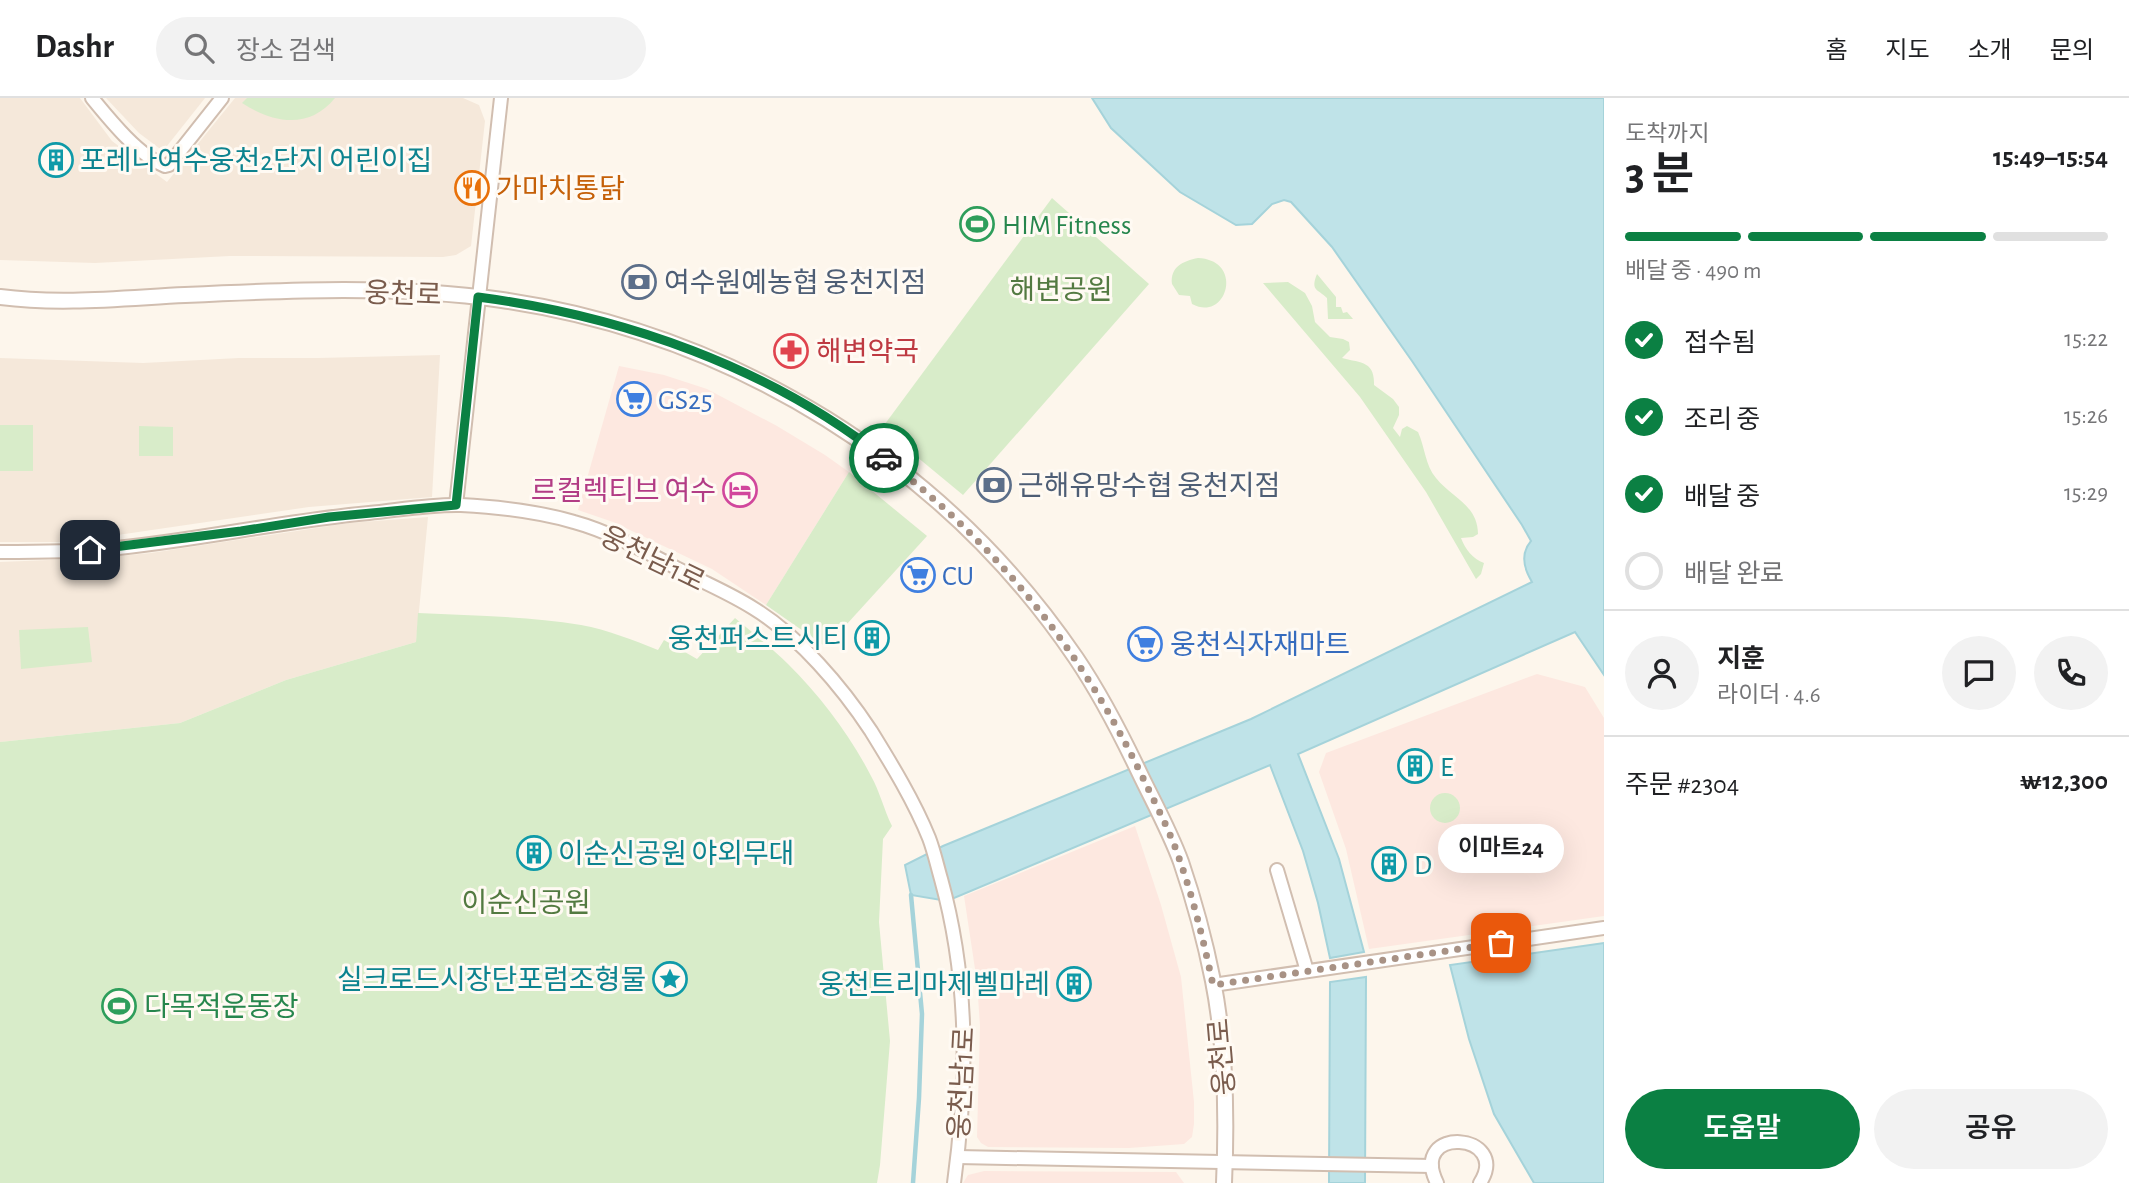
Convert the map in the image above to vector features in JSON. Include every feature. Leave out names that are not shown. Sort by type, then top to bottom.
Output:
[{"type":"street","points":[[92,98],[111,122],[137,146],[165,166],[222,98]]},
{"type":"street","points":[[456,505],[501,98]]},
{"type":"street","name":"웅천로","points":[[0,298],[72,300],[356,291],[441,293],[508,301],[584,317],[671,342],[794,398],[869,446],[948,512],[1021,587],[1075,657],[1096,691],[1160,813],[1184,871],[1213,985],[1223,1060],[1226,1121],[1224,1183]]},
{"type":"street","name":"웅천남1로","points":[[0,552],[109,549],[329,517],[456,505],[507,508],[578,523],[647,552],[755,609],[815,660],[852,704],[881,747],[932,846],[955,938],[964,1010],[965,1050],[954,1183]]},
{"type":"street","points":[[1277,870],[1307,971]]},
{"type":"street","points":[[1213,985],[1604,928]]},
{"type":"street","points":[[1437,1183],[1432,1166],[1433,1159],[1443,1146],[1459,1141],[1468,1142],[1481,1153],[1485,1171],[1480,1183]]},
{"type":"street","points":[[958,1157],[1432,1166]]},
{"type":"shaded area","points":[[0,98],[80,98],[112,141],[167,182],[235,98],[463,98],[479,105],[485,121],[471,246],[456,255],[443,257],[230,256],[95,263],[0,260]]},
{"type":"shaded area","points":[[106,98],[205,98],[163,151],[139,133]]},
{"type":"shaded area","points":[[440,355],[432,497],[309,507],[70,542],[0,542],[0,358],[143,363],[239,358]]},
{"type":"shaded area","points":[[619,366],[664,375],[707,389],[777,426],[849,472],[766,605],[712,569],[613,522],[578,510]]},
{"type":"shaded area","points":[[428,517],[416,642],[286,680],[180,723],[0,742],[0,562],[151,553],[349,523]]},
{"type":"shaded area","points":[[1537,674],[1585,687],[1604,718],[1604,916],[1369,949],[1346,849],[1319,772],[1326,753]]},
{"type":"shaded area","name":"웅천트리마제벨마레","points":[[1135,826],[1181,977],[1194,1102],[1192,1137],[1184,1144],[1129,1148],[988,1147],[977,1137],[980,1026],[977,982],[964,896]]},
{"type":"shaded area","points":[[984,1171],[1176,1172],[1184,1183],[963,1183],[968,1175]]},
{"type":"green space","points":[[247,98],[335,98],[314,115],[290,120],[278,119],[254,110],[242,103]]},
{"type":"green space","name":"해변공원","points":[[1052,198],[1149,284],[963,495],[882,428]]},
{"type":"green space","points":[[1198,258],[1213,261],[1222,269],[1226,278],[1226,289],[1222,298],[1214,305],[1204,308],[1192,304],[1190,296],[1179,295],[1172,284],[1175,269]]},
{"type":"green space","points":[[1317,274],[1336,297],[1336,307],[1341,307],[1343,313],[1347,312],[1353,319],[1328,319],[1327,298],[1315,287]]},
{"type":"green space","points":[[1288,282],[1305,293],[1312,306],[1315,322],[1330,337],[1349,342],[1350,350],[1342,358],[1369,367],[1374,377],[1374,385],[1399,407],[1399,415],[1393,428],[1400,437],[1402,429],[1407,426],[1418,432],[1432,473],[1474,516],[1478,534],[1461,538],[1470,553],[1484,563],[1481,574],[1476,579],[1426,492],[1360,397],[1263,283]]},
{"type":"green space","points":[[0,425],[33,425],[33,471],[0,471]]},
{"type":"green space","points":[[139,426],[173,427],[173,456],[139,456]]},
{"type":"green space","points":[[849,472],[927,536],[826,647],[766,605]]},
{"type":"green space","name":"이순신공원","points":[[418,613],[520,618],[581,625],[611,632],[658,650],[664,640],[697,659],[735,618],[782,658],[823,703],[863,761],[892,826],[883,839],[879,922],[890,1041],[877,1183],[0,1183],[0,742],[180,723],[286,680],[416,642]]},
{"type":"green space","points":[[88,627],[92,662],[21,669],[19,630]]},
{"type":"green space","points":[[1445,793],[1451,794],[1459,802],[1459,814],[1451,822],[1445,823],[1439,822],[1431,814],[1430,808],[1431,802],[1439,794]]},
{"type":"water","points":[[1092,98],[1604,98],[1604,675],[1575,632],[1298,754],[1339,859],[1364,952],[1330,958],[1303,851],[1270,765],[947,901],[911,895],[905,865],[943,846],[1251,719],[1532,582],[1524,562],[1525,551],[1531,541],[1522,525],[1332,247],[1291,202],[1284,200],[1272,204],[1252,224],[1236,225],[1180,192],[1111,128]]},
{"type":"water","points":[[1604,943],[1604,1183],[1534,1183],[1494,1114],[1469,1039],[1450,965]]},
{"type":"water","points":[[1366,977],[1365,1183],[1329,1183],[1330,982]]},
{"type":"waterway","points":[[911,895],[922,1014],[913,1183]]},
{"type":"way so far","points":[[884,458],[948,512],[1006,569],[1075,657],[1123,738],[1180,858],[1213,985],[1501,943]]},
{"type":"place","name":"포레나여수웅천2단지 어린이집","points":[[56,160]]},
{"type":"place","name":"가마치통닭","points":[[472,188]]},
{"type":"place","name":"HIM Fitness","points":[[977,224]]},
{"type":"place","name":"여수원예농협 웅천지점","points":[[639,282]]},
{"type":"place","name":"해변약국","points":[[791,351]]},
{"type":"place","name":"GS25","points":[[634,399]]},
{"type":"place","name":"근해유망수협 웅천지점","points":[[994,485]]},
{"type":"place","name":"르컬렉티브 여수","points":[[740,490]]},
{"type":"place","name":"CU","points":[[918,575]]},
{"type":"place","name":"웅천퍼스트시티","points":[[872,638]]},
{"type":"place","name":"웅천식자재마트","points":[[1145,644]]},
{"type":"place","name":"E","points":[[1415,766]]},
{"type":"place","name":"이순신공원 야외무대","points":[[534,853]]},
{"type":"place","name":"D","points":[[1389,864]]},
{"type":"place","name":"이마트24","points":[[1501,943]]},
{"type":"place","name":"실크로드시장단포럼조형물","points":[[670,979]]},
{"type":"place","name":"웅천트리마제벨마레","points":[[1074,984]]},
{"type":"place","name":"다목적운동장","points":[[119,1006]]},
{"type":"route","points":[[90,550],[329,517],[456,505],[478,297],[584,317],[671,342],[794,398],[884,458]]}]
